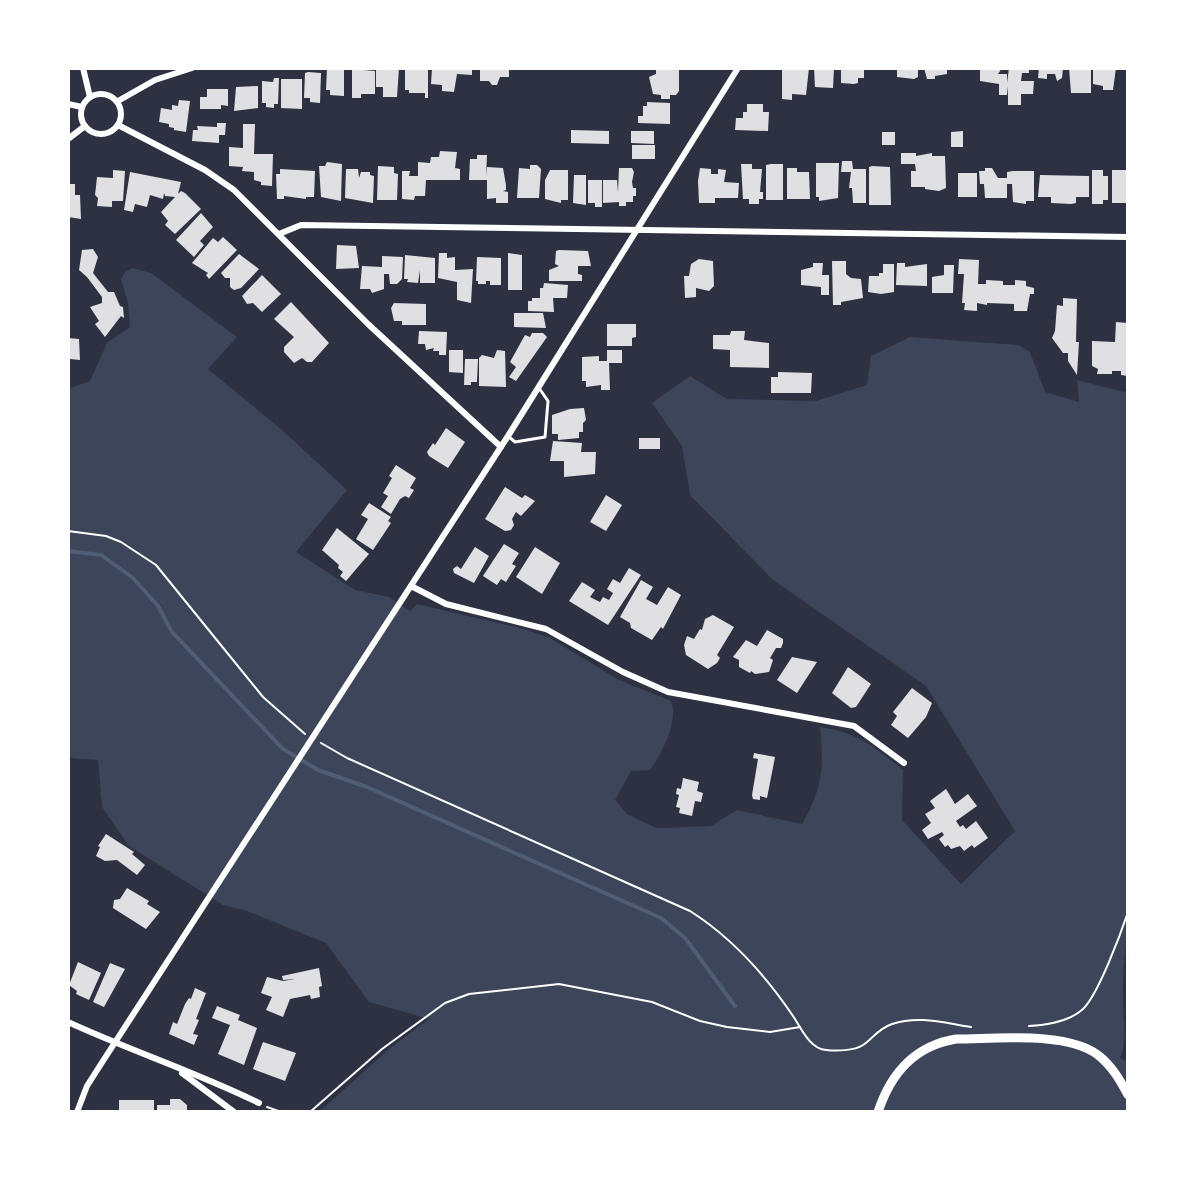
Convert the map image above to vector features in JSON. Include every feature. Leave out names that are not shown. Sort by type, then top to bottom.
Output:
[{"type":"main road","points":[[878,1112],[893,1077],[906,1062],[941,1041],[956,1039],[1049,1040],[1083,1047],[1108,1064],[1128,1095]]},
{"type":"street","points":[[83,68],[90,97]]},
{"type":"street","points":[[118,101],[155,80],[192,68]]},
{"type":"street","points":[[77,1112],[87,1086],[501,447],[738,68]]},
{"type":"street","points":[[108,94],[118,101],[122,113],[114,130],[102,134],[85,126],[82,107],[90,97],[108,94]]},
{"type":"street","points":[[68,104],[82,107]]},
{"type":"street","points":[[118,125],[220,180],[279,234],[368,324],[501,447]]},
{"type":"street","points":[[68,139],[85,126]]},
{"type":"street","points":[[279,234],[301,225],[1128,237]]},
{"type":"street","points":[[411,586],[446,604],[546,629],[623,672],[668,692],[854,726],[904,763]]},
{"type":"street","points":[[68,1022],[259,1103]]},
{"type":"street","points":[[178,1070],[234,1112]]},
{"type":"lane","points":[[508,436],[515,442],[545,437],[548,401],[539,387]]},
{"type":"path","points":[[68,531],[106,536],[156,565],[263,697],[307,735]]},
{"type":"path","points":[[320,743],[347,758],[690,911],[707,922],[773,986],[815,1046],[824,1050],[854,1049],[864,1045],[875,1032],[904,1021],[921,1019],[973,1027]]},
{"type":"path","points":[[1021,1027],[1046,1025],[1077,1013],[1088,1003],[1128,912]]},
{"type":"path","points":[[310,1112],[382,1049],[445,1003],[469,994],[559,984],[652,1002],[700,1021],[727,1027],[770,1032],[800,1027]]},
{"type":"path","points":[[259,1103],[281,1112]]},
{"type":"shaded area","points":[[132,268],[151,273],[237,337],[208,369],[282,430],[347,490],[296,552],[355,590],[389,597],[410,611],[417,604],[550,638],[619,680],[671,701],[671,728],[659,755],[650,770],[631,771],[615,800],[627,814],[656,828],[711,826],[737,810],[802,824],[818,788],[822,754],[820,727],[833,729],[865,742],[903,770],[902,820],[961,884],[1015,831],[926,686],[773,580],[690,495],[682,446],[652,403],[690,376],[727,399],[816,401],[867,385],[871,356],[910,337],[1018,345],[1030,352],[1045,392],[1079,402],[1077,380],[1128,393],[1128,929],[1123,983],[1124,1037],[1120,1058],[1128,1062],[1128,1112],[319,1112],[389,1049],[429,1019],[369,1002],[326,943],[247,911],[223,905],[129,846],[102,807],[98,760],[71,758],[68,750],[68,389],[90,381],[107,343],[130,327],[128,303],[121,280],[125,272]]},
{"type":"building","points":[[327,68],[344,68],[344,96],[330,95],[330,90],[326,90]]},
{"type":"building","points":[[376,68],[399,68],[397,97],[383,97],[383,87],[376,87]]},
{"type":"building","points":[[405,68],[428,68],[428,98],[425,98],[425,93],[405,90]]},
{"type":"building","points":[[432,68],[472,68],[472,75],[457,74],[454,92],[442,91],[442,85],[431,84]]},
{"type":"building","points":[[480,68],[509,68],[509,77],[500,77],[497,85],[492,85],[489,81],[480,81]]},
{"type":"building","points":[[782,68],[809,68],[806,95],[792,94],[792,100],[782,99]]},
{"type":"building","points":[[814,68],[834,68],[833,88],[815,87]]},
{"type":"building","points":[[841,68],[864,68],[864,78],[858,78],[858,83],[854,84],[841,83]]},
{"type":"building","points":[[897,68],[918,68],[918,77],[897,77]]},
{"type":"building","points":[[924,68],[947,68],[947,74],[927,79]]},
{"type":"building","points":[[980,68],[1002,68],[998,74],[1007,74],[1007,83],[1009,68],[1029,68],[1029,73],[1022,73],[1021,81],[1034,81],[1033,94],[1021,94],[1021,105],[1008,105],[1008,86],[1007,95],[999,95],[999,84],[980,81]]},
{"type":"building","points":[[1039,68],[1063,68],[1062,78],[1057,81],[1055,74],[1047,74],[1047,79],[1038,78]]},
{"type":"building","points":[[1069,68],[1091,68],[1091,93],[1071,93]]},
{"type":"building","points":[[1093,68],[1116,68],[1113,90],[1103,90],[1103,86],[1093,84]]},
{"type":"building","points":[[352,69],[375,71],[375,94],[352,98]]},
{"type":"building","points":[[656,69],[679,69],[679,91],[676,95],[670,95],[670,99],[661,99],[661,95],[653,94],[649,77],[656,74]]},
{"type":"building","points":[[305,73],[321,73],[320,103],[304,98]]},
{"type":"building","points":[[274,78],[279,78],[278,104],[274,104],[274,108],[266,107],[266,103],[262,103],[262,81],[273,82]]},
{"type":"building","points":[[281,79],[302,79],[302,109],[281,108]]},
{"type":"building","points":[[258,86],[258,108],[234,111],[236,87]]},
{"type":"building","points":[[207,89],[228,89],[228,106],[200,109],[200,97],[207,97]]},
{"type":"building","points":[[179,100],[190,101],[186,132],[159,122],[161,108],[172,110],[172,105],[178,106]]},
{"type":"building","points":[[647,102],[670,103],[670,124],[638,123],[638,116],[643,116],[643,106],[647,106]]},
{"type":"building","points":[[747,104],[763,104],[763,112],[769,112],[768,131],[735,130],[736,118],[743,118]]},
{"type":"building","points":[[217,123],[226,123],[225,135],[219,135],[219,143],[192,141],[193,130],[198,130],[197,126],[217,127]]},
{"type":"building","points":[[243,124],[255,124],[254,154],[273,154],[272,186],[261,185],[261,182],[254,180],[254,172],[229,166],[229,147],[243,148]]},
{"type":"building","points":[[571,130],[609,131],[609,144],[571,143]]},
{"type":"building","points":[[631,131],[654,131],[654,144],[631,143]]},
{"type":"building","points":[[963,131],[963,147],[951,147],[951,132]]},
{"type":"building","points":[[882,132],[895,132],[895,145],[882,145]]},
{"type":"building","points":[[632,145],[655,145],[655,159],[632,159]]},
{"type":"building","points":[[440,151],[457,152],[455,168],[460,169],[460,180],[426,180],[425,196],[415,196],[414,200],[402,199],[402,171],[410,171],[409,176],[418,176],[418,162],[430,163],[431,157],[439,157]]},
{"type":"building","points":[[901,153],[945,156],[946,188],[939,191],[911,187],[911,171],[916,171],[915,164],[901,164]]},
{"type":"building","points":[[477,155],[487,155],[486,176],[487,167],[503,168],[506,190],[503,191],[508,192],[508,203],[496,203],[496,198],[487,199],[487,180],[469,180],[470,159],[477,159]]},
{"type":"building","points":[[842,161],[852,161],[853,169],[866,169],[866,203],[853,203],[852,188],[849,188],[851,172],[841,172]]},
{"type":"building","points":[[327,162],[342,164],[341,201],[321,197],[319,166],[325,166]]},
{"type":"building","points":[[816,163],[839,163],[838,198],[819,201],[816,197]]},
{"type":"building","points":[[741,164],[752,164],[752,169],[762,169],[760,192],[763,192],[763,199],[759,199],[759,204],[749,204],[749,199],[743,199]]},
{"type":"building","points":[[783,164],[783,200],[766,200],[766,165]]},
{"type":"building","points":[[530,165],[541,169],[539,198],[517,198],[519,168],[530,169]]},
{"type":"building","points":[[378,166],[394,167],[394,173],[398,174],[397,200],[377,200]]},
{"type":"building","points":[[869,167],[890,167],[891,205],[869,205]]},
{"type":"building","points":[[619,168],[632,168],[634,172],[632,182],[636,196],[633,196],[633,202],[626,202],[626,206],[619,206],[619,202],[603,203],[603,180],[617,180],[618,192]]},
{"type":"building","points":[[700,168],[711,169],[711,174],[718,174],[718,169],[726,170],[724,182],[739,183],[738,198],[715,198],[715,203],[699,203]]},
{"type":"building","points":[[787,168],[809,172],[810,199],[787,199]]},
{"type":"building","points":[[985,168],[992,168],[998,178],[1007,178],[1007,172],[1034,171],[1034,201],[1026,201],[1026,204],[1013,202],[1012,184],[1007,184],[1007,198],[985,198],[979,171],[985,171]]},
{"type":"building","points":[[280,169],[315,171],[314,197],[284,196],[284,199],[277,199],[276,174],[280,174]]},
{"type":"building","points":[[346,169],[358,169],[359,178],[361,172],[370,172],[374,176],[373,203],[345,198]]},
{"type":"building","points":[[113,170],[125,171],[123,201],[112,201],[112,207],[97,206],[97,177],[113,178]]},
{"type":"building","points":[[550,170],[568,170],[568,200],[561,200],[561,203],[545,199],[545,180]]},
{"type":"building","points":[[1092,170],[1103,170],[1103,176],[1108,176],[1108,200],[1103,200],[1103,204],[1092,204]]},
{"type":"building","points":[[1112,170],[1127,170],[1127,203],[1112,203]]},
{"type":"building","points":[[130,172],[181,182],[178,194],[181,191],[185,193],[201,209],[175,234],[165,225],[168,221],[161,212],[175,197],[165,196],[164,193],[163,199],[150,195],[147,207],[135,204],[133,212],[124,210]]},
{"type":"building","points":[[958,173],[977,173],[977,197],[958,197]]},
{"type":"building","points":[[574,175],[586,175],[586,205],[573,203]]},
{"type":"building","points":[[1040,175],[1089,176],[1089,197],[1076,197],[1076,203],[1071,204],[1051,203],[1051,197],[1038,197]]},
{"type":"building","points":[[588,180],[602,180],[602,207],[588,203]]},
{"type":"building","points":[[68,184],[75,184],[75,195],[80,195],[81,219],[68,217]]},
{"type":"building","points":[[201,213],[213,227],[200,241],[204,245],[194,257],[176,240]]},
{"type":"building","points":[[223,237],[237,250],[209,279],[208,273],[192,263],[213,238],[218,242]]},
{"type":"building","points":[[337,245],[356,246],[359,268],[336,269]]},
{"type":"building","points":[[93,249],[98,257],[93,273],[108,292],[114,292],[123,307],[124,318],[121,316],[105,337],[95,324],[99,321],[90,307],[102,303],[102,297],[79,270],[82,250]]},
{"type":"building","points":[[556,251],[588,251],[591,266],[578,266],[582,281],[549,281],[549,270],[559,266],[555,264]]},
{"type":"building","points":[[439,253],[447,253],[447,258],[455,257],[455,270],[473,269],[471,303],[457,300],[457,282],[438,278]]},
{"type":"building","points":[[508,253],[522,255],[522,290],[508,290]]},
{"type":"building","points":[[239,254],[259,269],[241,288],[234,290],[230,287],[230,278],[225,278],[221,273]]},
{"type":"building","points":[[405,255],[435,258],[435,283],[420,283],[420,270],[418,283],[407,282],[408,279],[404,279]]},
{"type":"building","points":[[382,256],[403,257],[402,279],[397,284],[390,284],[389,274],[384,274],[384,289],[372,293],[370,289],[360,289],[362,266],[382,267]]},
{"type":"building","points":[[477,257],[501,258],[501,285],[490,285],[490,281],[478,284]]},
{"type":"building","points":[[699,259],[713,261],[714,286],[709,291],[696,288],[696,297],[685,298],[684,276],[689,276],[691,264]]},
{"type":"building","points":[[959,259],[979,260],[978,284],[986,284],[986,280],[1003,281],[1003,285],[1015,285],[1015,280],[1026,281],[1026,286],[1034,288],[1027,311],[1014,311],[1014,304],[987,303],[977,303],[977,311],[964,310],[964,274],[958,274]]},
{"type":"building","points":[[832,261],[846,261],[846,274],[861,279],[863,298],[833,305]]},
{"type":"building","points":[[813,263],[823,263],[822,275],[829,275],[829,295],[821,295],[821,287],[801,285],[801,270],[813,267]]},
{"type":"building","points":[[897,263],[905,263],[905,267],[927,264],[927,286],[896,285]]},
{"type":"building","points":[[883,264],[894,264],[894,292],[868,292],[869,276],[883,273]]},
{"type":"building","points":[[944,265],[954,265],[953,293],[932,293],[932,277],[944,275]]},
{"type":"building","points":[[262,275],[281,294],[262,312],[253,303],[247,304],[242,296]]},
{"type":"building","points":[[544,283],[568,285],[567,298],[553,298],[554,312],[528,311],[528,301],[540,298],[540,288]]},
{"type":"building","points":[[1063,298],[1077,299],[1077,375],[1068,361],[1068,353],[1063,353],[1052,338],[1057,305],[1063,306]]},
{"type":"building","points":[[291,302],[329,343],[312,362],[302,358],[294,363],[284,352],[284,347],[294,337],[274,319]]},
{"type":"building","points":[[394,303],[426,304],[426,325],[402,325],[402,321],[394,321],[391,308]]},
{"type":"building","points":[[514,313],[543,313],[546,328],[514,327]]},
{"type":"building","points":[[1116,322],[1128,323],[1128,376],[1121,375],[1121,371],[1097,374],[1098,369],[1092,366],[1092,341],[1115,342]]},
{"type":"building","points":[[607,324],[636,324],[632,346],[607,346]]},
{"type":"building","points":[[419,331],[447,332],[446,355],[439,355],[439,351],[433,351],[434,348],[426,350],[425,344],[418,344]]},
{"type":"building","points":[[731,331],[745,331],[744,340],[769,343],[769,368],[730,367],[730,350],[713,349],[713,335],[730,335]]},
{"type":"building","points":[[532,333],[543,333],[547,337],[516,381],[509,377],[516,367],[510,362],[525,335],[530,337]]},
{"type":"building","points":[[68,338],[79,339],[80,360],[70,359]]},
{"type":"building","points":[[449,350],[463,350],[463,373],[449,372]]},
{"type":"building","points":[[497,350],[505,351],[506,387],[479,386],[479,358],[482,355],[494,358]]},
{"type":"building","points":[[607,350],[622,350],[622,363],[609,363],[610,390],[601,390],[601,385],[586,387],[586,381],[582,381],[582,357],[599,356],[599,361],[607,361]]},
{"type":"building","points":[[465,359],[478,359],[477,382],[471,382],[471,385],[464,385]]},
{"type":"building","points":[[778,372],[812,373],[811,393],[771,393],[771,377],[778,377]]},
{"type":"building","points":[[584,408],[586,420],[579,438],[558,440],[558,434],[552,434],[552,415]]},
{"type":"building","points":[[446,428],[465,442],[448,468],[427,452]]},
{"type":"building","points":[[639,438],[660,438],[660,449],[639,449]]},
{"type":"building","points":[[553,441],[582,443],[581,452],[596,452],[595,474],[564,477],[564,461],[550,461]]},
{"type":"building","points":[[396,465],[416,478],[409,498],[405,496],[400,499],[391,514],[381,507],[388,496],[383,493],[392,478],[389,476]]},
{"type":"building","points":[[505,487],[522,498],[525,495],[535,501],[521,516],[516,512],[512,519],[514,525],[511,530],[505,531],[485,519]]},
{"type":"building","points":[[606,495],[622,505],[606,531],[590,522]]},
{"type":"building","points":[[369,503],[391,517],[388,521],[391,523],[373,550],[356,539],[368,519],[361,515]]},
{"type":"building","points":[[337,528],[369,554],[346,581],[340,576],[343,572],[339,565],[322,550]]},
{"type":"building","points":[[504,544],[519,553],[512,564],[516,566],[506,582],[501,579],[497,585],[483,576]]},
{"type":"building","points":[[475,547],[489,556],[474,583],[454,573],[453,569],[457,566],[461,569]]},
{"type":"building","points":[[535,547],[560,563],[542,594],[516,577]]},
{"type":"building","points":[[629,568],[641,575],[608,625],[569,601],[582,582],[595,590],[590,597],[600,602],[603,597],[609,600],[613,593],[607,589],[613,579],[620,583]]},
{"type":"building","points":[[641,580],[653,587],[646,599],[657,605],[668,587],[681,595],[663,629],[661,627],[652,640],[631,628],[630,623],[620,617]]},
{"type":"building","points":[[713,615],[734,627],[717,655],[720,658],[717,663],[708,669],[686,655],[684,645],[687,636],[694,639],[702,630],[705,619]]},
{"type":"building","points":[[767,630],[783,639],[781,648],[776,648],[770,658],[773,660],[769,672],[755,674],[739,667],[739,660],[733,657],[746,640],[757,646]]},
{"type":"building","points":[[792,657],[817,662],[797,693],[777,680]]},
{"type":"building","points":[[848,667],[871,684],[856,707],[851,708],[832,693]]},
{"type":"building","points":[[912,688],[932,703],[926,717],[908,738],[891,725],[897,716],[893,712]]},
{"type":"building","points":[[754,753],[775,757],[767,798],[760,796],[760,800],[753,799],[752,795],[758,759],[753,758]]},
{"type":"building","points":[[683,778],[699,782],[697,791],[703,793],[701,802],[695,801],[692,816],[679,813],[680,808],[676,807],[677,788],[681,789]]},
{"type":"building","points":[[946,789],[955,804],[968,794],[977,806],[956,821],[966,829],[976,821],[988,838],[974,848],[972,845],[964,851],[960,846],[945,847],[939,839],[944,835],[942,832],[928,839],[922,830],[931,823],[925,814],[935,808],[930,801]]},
{"type":"building","points":[[106,834],[134,852],[132,854],[145,865],[137,875],[117,860],[105,861],[96,856]]},
{"type":"building","points":[[127,888],[149,901],[147,904],[160,912],[146,929],[113,908],[114,900],[120,899]]},
{"type":"building","points":[[78,962],[101,973],[89,1000],[76,994],[77,991],[69,985]]},
{"type":"building","points":[[110,963],[125,969],[104,1007],[93,1002]]},
{"type":"building","points":[[319,968],[320,997],[311,999],[310,995],[290,999],[283,1017],[266,1010],[272,997],[261,993],[267,977],[283,981],[295,979],[283,980],[282,976]]},
{"type":"building","points":[[195,988],[206,993],[196,1019],[199,1020],[193,1034],[198,1035],[194,1045],[169,1034],[173,1022],[177,1024]]},
{"type":"building","points":[[217,1006],[240,1015],[238,1020],[257,1028],[244,1065],[218,1054],[230,1025],[212,1018]]},
{"type":"building","points":[[263,1042],[296,1053],[285,1081],[253,1069]]},
{"type":"building","points":[[170,1099],[180,1099],[187,1105],[187,1112],[157,1112],[157,1105],[170,1105]]},
{"type":"building","points":[[119,1100],[154,1100],[154,1112],[119,1112]]},
{"type":"waterway","points":[[68,551],[101,555],[133,578],[158,606],[172,632],[283,749],[318,770],[367,787],[661,918],[685,938],[735,1006]]}]
